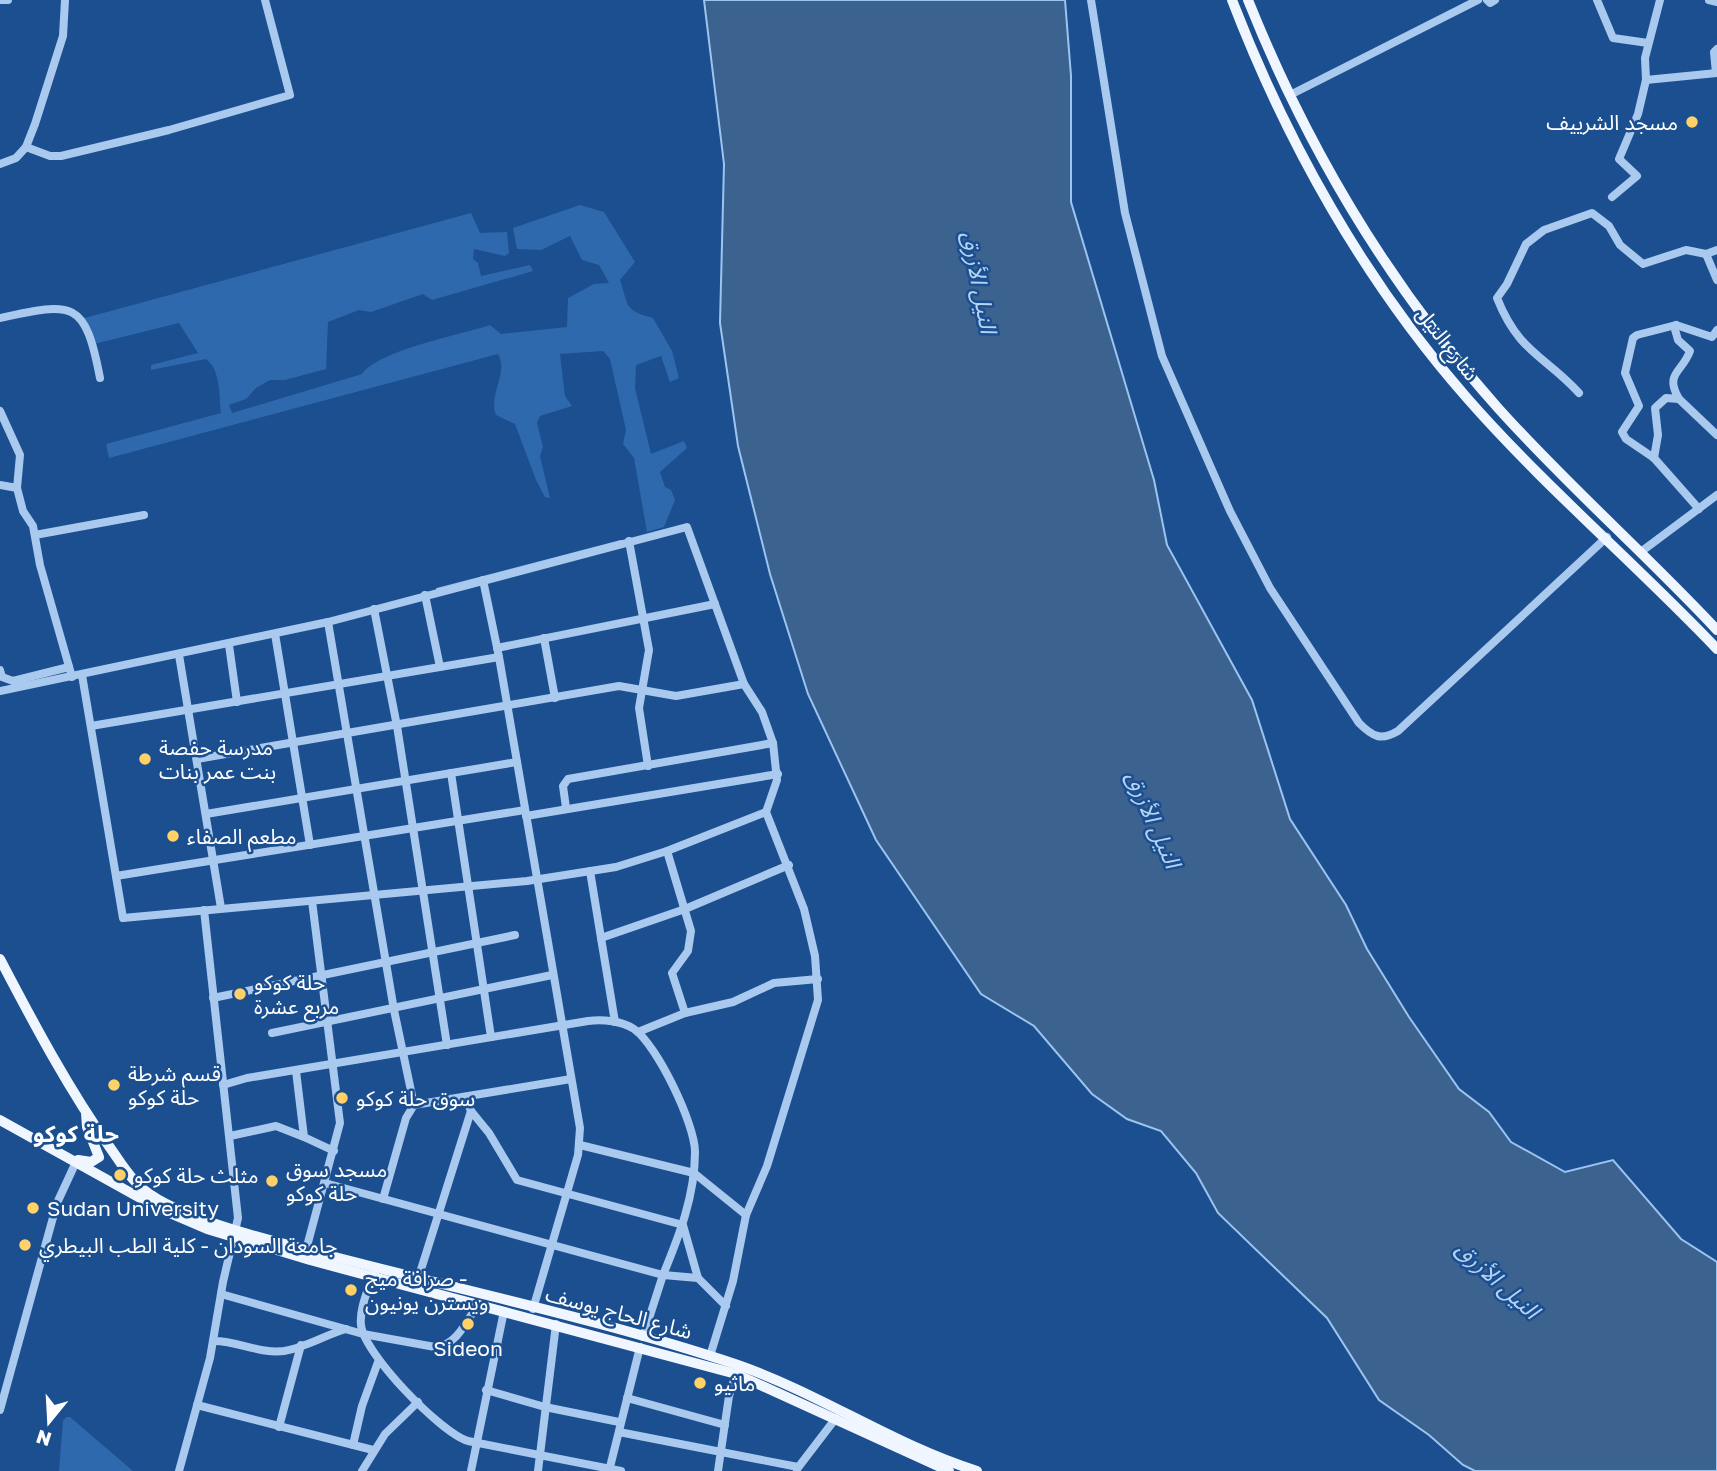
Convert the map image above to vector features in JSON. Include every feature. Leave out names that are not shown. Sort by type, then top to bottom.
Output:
[{"type":"main road","name":"شارع النيل","points":[[1232,0],[1248,45],[1278,110],[1330,206],[1401,313],[1481,414],[1717,649]]},
{"type":"main road","name":"شارع النيل","points":[[1248,0],[1313,146],[1345,202],[1390,271],[1435,333],[1521,433],[1642,551],[1717,630]]},
{"type":"main road","points":[[1240,23],[1250,23],[1255,18]]},
{"type":"main road","points":[[1248,45],[1263,37]]},
{"type":"main road","points":[[0,959],[86,1111],[141,1188],[177,1208],[235,1233]]},
{"type":"main road","points":[[72,1159],[91,1162],[99,1157],[87,1127],[86,1111]]},
{"type":"main road","points":[[0,1120],[173,1215],[235,1233]]},
{"type":"main road","name":"شارع الحاج يوسف","points":[[235,1233],[306,1250],[373,1272],[418,1279],[533,1309],[642,1342],[736,1374],[949,1471]]},
{"type":"main road","name":"شارع الحاج يوسف","points":[[235,1233],[504,1311],[710,1356],[769,1377],[915,1447],[977,1471]]},
{"type":"street","points":[[0,1],[8,0]]},
{"type":"street","points":[[0,164],[16,158],[26,147],[63,36],[65,0]]},
{"type":"street","points":[[26,147],[50,156],[61,156],[169,130],[290,95],[265,0]]},
{"type":"street","points":[[1090,0],[1125,212],[1161,356],[1230,511],[1270,588],[1359,723],[1378,738],[1387,738],[1398,731],[1606,537]]},
{"type":"street","points":[[1290,95],[1478,0]]},
{"type":"street","points":[[1487,0],[1490,3],[1495,0]]},
{"type":"street","points":[[1597,0],[1613,38],[1648,43]]},
{"type":"street","points":[[1612,197],[1637,176],[1619,159],[1638,114],[1646,80],[1648,43],[1660,0]]},
{"type":"street","points":[[1709,0],[1717,2]]},
{"type":"street","points":[[1646,80],[1716,73],[1714,52],[1717,49]]},
{"type":"street","points":[[1579,393],[1562,375],[1551,370],[1522,343],[1508,325],[1497,298],[1526,244],[1544,230],[1592,213],[1609,226],[1620,245],[1643,264],[1686,250],[1706,254],[1717,250]]},
{"type":"street","points":[[1706,254],[1717,280]]},
{"type":"street","points":[[0,318],[50,307],[67,309],[86,324],[100,378]]},
{"type":"street","points":[[1699,509],[1654,458],[1626,439],[1622,432],[1639,406],[1625,373],[1633,338],[1658,328],[1676,326],[1712,337],[1717,330]]},
{"type":"street","points":[[1676,326],[1678,340],[1690,351],[1686,361],[1674,373],[1672,386],[1679,399],[1717,435]]},
{"type":"street","points":[[1654,458],[1658,435],[1655,408],[1667,398],[1679,399]]},
{"type":"street","points":[[0,411],[20,456],[17,488],[23,511],[35,535],[72,677]]},
{"type":"street","points":[[0,485],[17,488]]},
{"type":"street","points":[[1642,551],[1717,495]]},
{"type":"street","points":[[35,535],[144,515]]},
{"type":"street","points":[[0,691],[229,645],[328,622],[687,527],[744,684],[762,712],[773,743],[778,774],[766,812],[789,866],[810,931],[818,979],[816,1009],[767,1166],[746,1215],[726,1306],[710,1356]]},
{"type":"street","points":[[629,541],[649,650],[640,716],[648,766]]},
{"type":"street","points":[[483,580],[508,707],[580,1145],[533,1309]]},
{"type":"street","points":[[425,595],[440,667]]},
{"type":"street","points":[[92,726],[440,667],[544,638],[715,604]]},
{"type":"street","points":[[374,610],[397,726],[447,1045]]},
{"type":"street","points":[[328,622],[341,683],[401,1053],[407,1065],[414,1105],[406,1118],[383,1199]]},
{"type":"street","points":[[275,634],[310,845]]},
{"type":"street","points":[[544,638],[555,698]]},
{"type":"street","points":[[229,645],[237,702]]},
{"type":"street","points":[[179,655],[220,908]]},
{"type":"street","points":[[0,670],[2,677],[13,681],[69,667]]},
{"type":"street","points":[[82,675],[123,918],[536,880],[634,863],[766,812]]},
{"type":"street","points":[[197,759],[619,686],[676,696],[744,684]]},
{"type":"street","points":[[566,808],[563,786],[568,779],[773,743]]},
{"type":"street","points":[[206,814],[517,762]]},
{"type":"street","points":[[451,773],[491,1037]]},
{"type":"street","points":[[116,877],[778,774]]},
{"type":"street","points":[[667,851],[685,909],[691,939],[688,951],[673,969],[671,978],[685,1013]]},
{"type":"street","points":[[601,939],[685,909],[789,866]]},
{"type":"street","points":[[590,871],[615,1022]]},
{"type":"street","points":[[306,1250],[340,1123],[312,901]]},
{"type":"street","points":[[179,1471],[214,1340],[238,1210],[204,910]]},
{"type":"street","points":[[213,998],[323,977],[515,934]]},
{"type":"street","points":[[272,1033],[394,1010],[552,975]]},
{"type":"street","points":[[638,1032],[685,1013],[733,1002],[774,983],[818,979]]},
{"type":"street","points":[[223,1085],[247,1078],[594,1020],[615,1022],[638,1032],[665,1073],[690,1125],[695,1149],[694,1173],[683,1225],[663,1275],[642,1342],[619,1422],[609,1470]]},
{"type":"street","points":[[296,1071],[304,1137]]},
{"type":"street","points":[[414,1105],[571,1079]]},
{"type":"street","points":[[466,1097],[471,1111],[489,1133],[512,1176],[524,1183],[565,1195],[683,1225]]},
{"type":"street","points":[[418,1279],[471,1111]]},
{"type":"street","points":[[230,1136],[276,1126],[334,1151]]},
{"type":"street","points":[[580,1145],[694,1173],[746,1215]]},
{"type":"street","points":[[0,1410],[57,1203],[72,1159]]},
{"type":"street","points":[[325,1183],[663,1275],[698,1278]]},
{"type":"street","points":[[683,1225],[698,1278],[726,1306]]},
{"type":"street","points":[[373,1272],[361,1317],[363,1334],[378,1362],[454,1436],[621,1471]]},
{"type":"street","points":[[221,1294],[363,1334],[442,1347],[455,1337],[478,1304]]},
{"type":"street","points":[[471,1471],[504,1311]]},
{"type":"street","points":[[538,1471],[556,1324]]},
{"type":"street","points":[[214,1340],[236,1342],[264,1351],[284,1351],[345,1329]]},
{"type":"street","points":[[279,1427],[301,1345]]},
{"type":"street","points":[[353,1445],[362,1406],[378,1362]]},
{"type":"street","points":[[718,1471],[736,1374]]},
{"type":"street","points":[[486,1390],[545,1407],[619,1422]]},
{"type":"street","points":[[627,1398],[725,1425]]},
{"type":"street","points":[[362,1471],[385,1434],[418,1402]]},
{"type":"street","points":[[197,1405],[373,1450]]},
{"type":"street","points":[[619,1432],[797,1469],[836,1418]]},
{"type":"shaded area","points":[[580,205],[604,212],[635,262],[620,280],[626,301],[636,312],[653,318],[672,351],[679,378],[670,382],[661,356],[636,365],[635,388],[651,454],[684,441],[687,448],[660,472],[665,487],[671,490],[675,500],[664,527],[647,532],[634,458],[623,444],[626,430],[610,359],[603,351],[560,354],[565,396],[572,406],[540,416],[537,423],[543,447],[540,456],[550,498],[545,497],[536,480],[515,424],[496,415],[494,399],[501,369],[498,354],[109,458],[106,444],[221,413],[218,384],[214,370],[206,359],[151,370],[151,365],[198,353],[179,323],[90,345],[81,319],[471,213],[480,233],[507,232],[509,253],[505,256],[474,249],[473,259],[478,263],[481,276],[530,265],[533,271],[432,300],[423,294],[371,312],[359,310],[328,322],[326,369],[285,380],[270,380],[256,388],[246,399],[229,405],[232,413],[362,374],[371,365],[402,351],[490,325],[501,334],[567,327],[568,298],[594,284],[609,283],[599,265],[582,260],[570,236],[541,250],[517,249],[513,228]]},
{"type":"shaded area","points":[[70,1417],[133,1471],[59,1471],[63,1421]]},
{"type":"water","name":"النيل الأزرق","points":[[704,0],[1065,0],[1071,76],[1071,202],[1154,480],[1167,545],[1252,700],[1290,819],[1346,905],[1367,949],[1409,1017],[1459,1089],[1489,1112],[1511,1142],[1565,1172],[1613,1160],[1681,1239],[1717,1262],[1717,1471],[1475,1471],[1463,1465],[1429,1435],[1379,1400],[1327,1318],[1218,1213],[1196,1173],[1161,1131],[1127,1119],[1092,1094],[1034,1026],[981,994],[876,840],[808,694],[770,574],[738,446],[720,323],[724,164]]},
{"type":"waterway","points":[[437,589],[621,541]]},
{"type":"place","name":"مسجد الشرييف","points":[[1692,122]]},
{"type":"place","name":"مدرسة حفصة بنت عمر بنات","points":[[145,759]]},
{"type":"place","name":"مطعم الصفاء","points":[[173,836]]},
{"type":"place","name":"حلة كوكو مربع عشرة","points":[[240,994]]},
{"type":"place","name":"قسم شرطة حلة كوكو","points":[[114,1085]]},
{"type":"place","name":"سوق حلة كوكو","points":[[342,1098]]},
{"type":"place","name":"مثلث حلة كوكو","points":[[120,1175]]},
{"type":"place","name":"مسجد سوق حلة كوكو","points":[[272,1181]]},
{"type":"place","name":"Sudan University","points":[[33,1208]]},
{"type":"place","name":"جامعة السودان - كلية الطب البيطري","points":[[25,1245]]},
{"type":"place","name":"صرافة ميج - ويسترن يونيون","points":[[351,1290]]},
{"type":"place","name":"Sideon","points":[[468,1324]]},
{"type":"place","name":"ماثيو","points":[[700,1383]]},
{"type":"district","name":"حلة كوكو","points":[[76,1133]]}]
